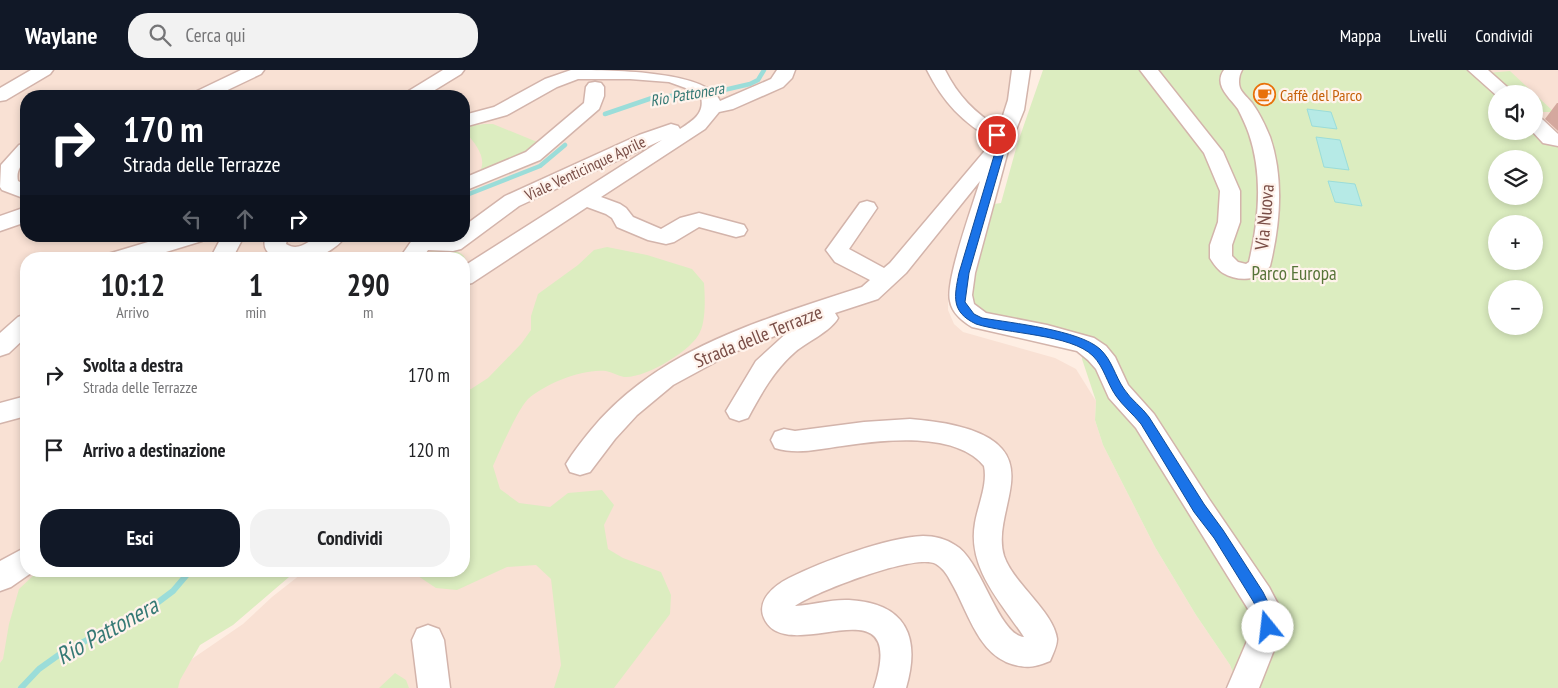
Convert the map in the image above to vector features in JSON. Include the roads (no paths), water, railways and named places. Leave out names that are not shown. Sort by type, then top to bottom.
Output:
[{"type":"street","points":[[0,79],[13,70]]},
{"type":"street","points":[[0,96],[44,70]]},
{"type":"street","points":[[214,90],[256,70]]},
{"type":"street","points":[[422,90],[454,70]]},
{"type":"street","points":[[470,120],[501,112],[552,81],[578,74],[671,71],[692,77],[709,102],[726,105],[777,83],[783,78],[786,70]]},
{"type":"street","points":[[936,70],[949,96],[959,108],[1002,143]]},
{"type":"street","name":"Strada delle Terrazze","points":[[1021,70],[1021,80],[1010,126],[1002,143],[964,273],[960,303],[970,317],[980,321],[1047,334],[1085,344],[1097,353],[1106,364],[1118,390],[1145,421],[1199,508],[1258,596],[1268,616],[1268,627],[1243,688]]},
{"type":"street","name":"Via Nuova","points":[[1149,70],[1213,152],[1230,191],[1229,222],[1221,245],[1221,258],[1231,268],[1249,272],[1259,266],[1264,246],[1269,196],[1267,166],[1257,128],[1247,108],[1231,90],[1230,74],[1233,70]]},
{"type":"street","points":[[1477,70],[1495,85]]},
{"type":"street","points":[[470,183],[522,161],[545,148],[592,105],[595,87]]},
{"type":"street","name":"Viale Venticinque Aprile","points":[[472,271],[698,125],[709,102]]},
{"type":"street","name":"Viale Venticinque Aprile","points":[[470,231],[512,201],[646,139],[709,102]]},
{"type":"street","points":[[1543,132],[1550,140],[1558,140]]},
{"type":"street","name":"Strada delle Terrazze","points":[[580,464],[606,430],[628,408],[664,378],[723,347],[796,318],[855,300],[870,293],[898,268],[1002,143]]},
{"type":"street","points":[[20,155],[7,170],[6,178],[9,185],[20,190]]},
{"type":"street","name":"Viale Venticinque Aprile","points":[[585,198],[613,209],[625,222],[656,235],[666,237],[688,223],[699,220],[736,230]]},
{"type":"street","points":[[867,208],[837,250],[843,257],[886,279]]},
{"type":"street","points":[[0,224],[20,216]]},
{"type":"street","points":[[470,241],[500,253]]},
{"type":"street","points":[[140,252],[174,242]]},
{"type":"street","points":[[306,252],[311,251],[325,242]]},
{"type":"street","points":[[420,246],[440,242]]},
{"type":"street","name":"Strada delle Terrazze","points":[[739,411],[760,374],[785,347],[801,334],[855,300]]},
{"type":"street","points":[[0,347],[20,329]]},
{"type":"street","points":[[0,413],[20,408]]},
{"type":"street","points":[[784,440],[795,442],[871,430],[931,431],[966,440],[991,454],[997,461],[1000,469],[989,528],[988,553],[1001,578],[1038,631],[1041,639],[1039,650],[1027,653],[1019,652],[1000,640],[980,610],[958,565],[946,554],[935,551],[905,551],[875,560],[803,585],[782,597],[777,611],[778,616],[785,622],[849,615],[882,621],[892,632],[897,643],[897,658],[890,688]]},
{"type":"street","points":[[0,577],[20,564]]},
{"type":"street","points":[[428,640],[434,688]]},
{"type":"water","points":[[1307,109],[1331,112],[1337,129],[1312,126]]},
{"type":"water","points":[[1316,137],[1340,140],[1349,170],[1324,167]]},
{"type":"water","points":[[1328,181],[1355,184],[1362,206],[1335,202]]},
{"type":"waterway","name":"Rio Pattonera","points":[[605,114],[652,98],[724,90],[750,84],[758,80],[764,70]]},
{"type":"waterway","name":"Rio Pattonera","points":[[470,194],[540,166],[565,145]]},
{"type":"waterway","name":"Rio Pattonera","points":[[21,688],[39,669],[60,654],[153,606],[173,591],[185,577]]},
{"type":"place","name":"Caffè del Parco","points":[[1264,95]]},
{"type":"park label","name":"Parco Europa","points":[[1294,273]]}]
